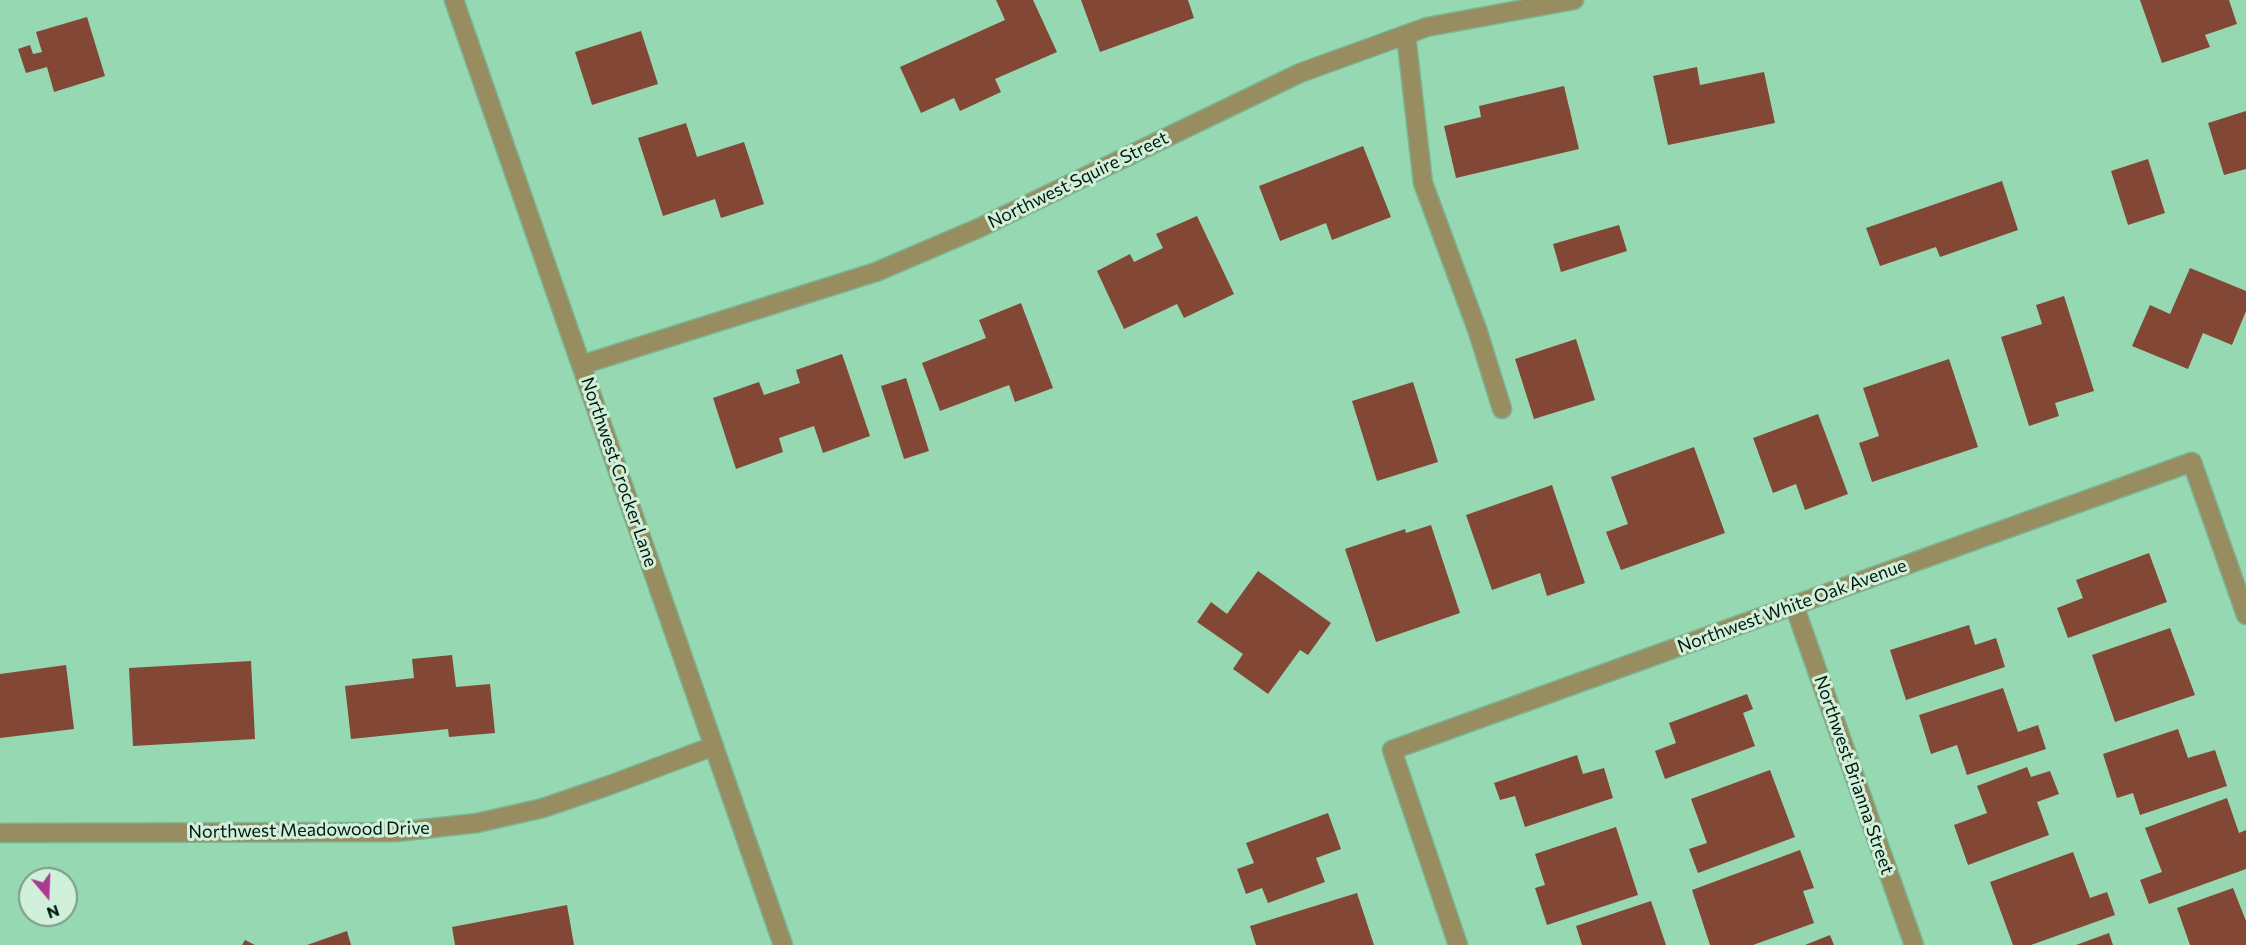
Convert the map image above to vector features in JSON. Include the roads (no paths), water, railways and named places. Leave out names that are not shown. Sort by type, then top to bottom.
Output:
[{"type":"street","name":"Northwest Crocker Lane","points":[[454,0],[783,945]]},
{"type":"street","name":"Northwest Squire Street","points":[[581,365],[876,272],[979,228],[1300,73],[1427,27],[1574,0]]},
{"type":"street","points":[[1406,35],[1423,183],[1478,332],[1502,409]]},
{"type":"street","name":"Northwest White Oak Avenue","points":[[1458,945],[1392,750],[2192,462],[2246,615]]},
{"type":"street","name":"Northwest Brianna Street","points":[[1794,605],[1914,945]]},
{"type":"street","name":"Northwest Meadowood Drive","points":[[0,833],[396,832],[477,823],[543,808],[714,746]]}]
